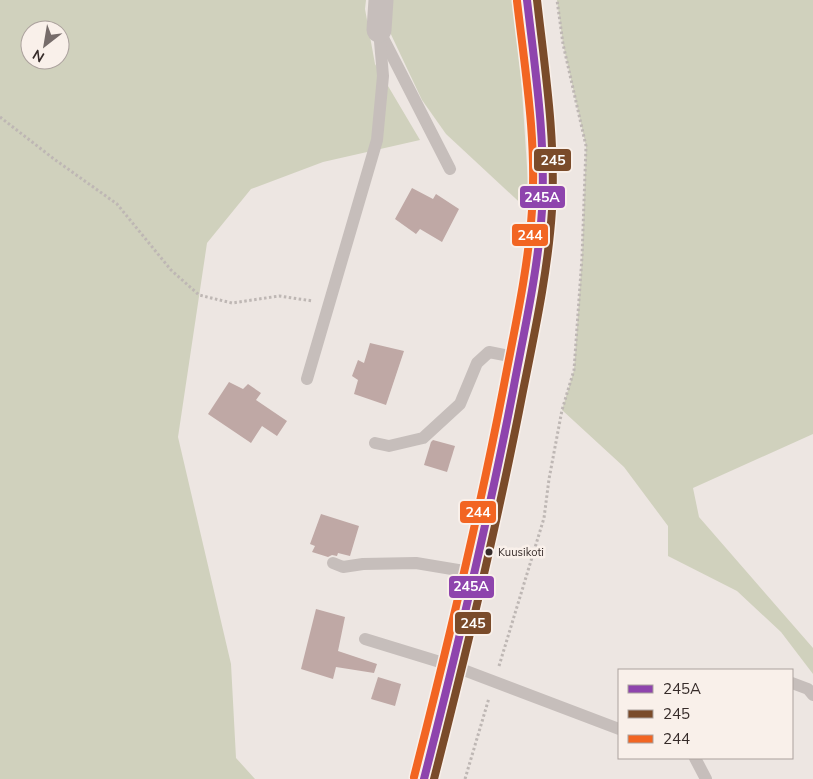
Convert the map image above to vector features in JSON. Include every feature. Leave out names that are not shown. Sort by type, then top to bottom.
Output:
[{"type":"street","points":[[379,30],[381,0]]},
{"type":"street","points":[[424,779],[476,574],[532,287],[542,210],[541,137],[527,0]]},
{"type":"lane","points":[[379,30],[450,169]]},
{"type":"lane","points":[[307,379],[377,140],[382,76],[379,30]]},
{"type":"lane","points":[[374,443],[389,446],[423,438],[460,404],[477,363],[489,352],[519,358]]},
{"type":"lane","points":[[333,563],[343,568],[363,564],[416,563],[476,574]]},
{"type":"lane","points":[[365,638],[453,666],[618,729]]},
{"type":"lane","points":[[793,683],[808,689],[813,695]]},
{"type":"lane","points":[[696,759],[706,779]]},
{"type":"path","points":[[466,779],[544,518],[562,410],[574,370],[582,257],[586,146],[563,44],[558,0]]},
{"type":"path","points":[[0,117],[117,204],[171,270],[200,295],[232,303],[279,296],[329,304]]},
{"type":"green space","points":[[0,0],[366,0],[365,9],[375,64],[420,140],[323,162],[251,189],[207,243],[178,437],[231,664],[236,758],[255,779],[0,779]]},
{"type":"green space","points":[[388,0],[513,0],[521,76],[530,212],[446,134],[422,100],[387,26]]},
{"type":"green space","points":[[557,0],[813,0],[813,434],[693,488],[699,517],[813,648],[813,674],[781,632],[737,591],[668,556],[668,526],[624,467],[562,410],[574,370],[582,257],[586,146],[563,44]]},
{"type":"building","points":[[412,188],[433,199],[436,194],[459,209],[442,242],[420,229],[416,234],[395,219]]},
{"type":"building","points":[[370,343],[404,351],[386,405],[354,394],[358,380],[352,376],[358,360],[364,363]]},
{"type":"building","points":[[229,382],[243,389],[248,384],[261,393],[256,400],[287,421],[277,436],[262,426],[251,443],[208,414]]},
{"type":"building","points":[[433,440],[455,446],[447,472],[424,465]]},
{"type":"building","points":[[321,514],[359,526],[350,556],[338,553],[337,556],[332,555],[328,557],[312,552],[315,546],[310,544]]},
{"type":"building","points":[[316,609],[345,617],[338,651],[377,664],[374,673],[336,667],[333,679],[301,669]]},
{"type":"building","points":[[378,677],[401,684],[395,706],[371,699]]},
{"type":"transit line","name":"245A","points":[[424,779],[483,537],[526,323],[537,256],[543,184],[541,131],[527,0]]},
{"type":"transit line","name":"245","points":[[434,779],[493,537],[536,323],[547,256],[553,184],[551,131],[537,0]]},
{"type":"transit line","name":"244","points":[[414,777],[473,536],[516,323],[527,256],[532,210],[532,132],[517,1]]},
{"type":"place","name":"Kuusikoti","points":[[489,552]]}]
